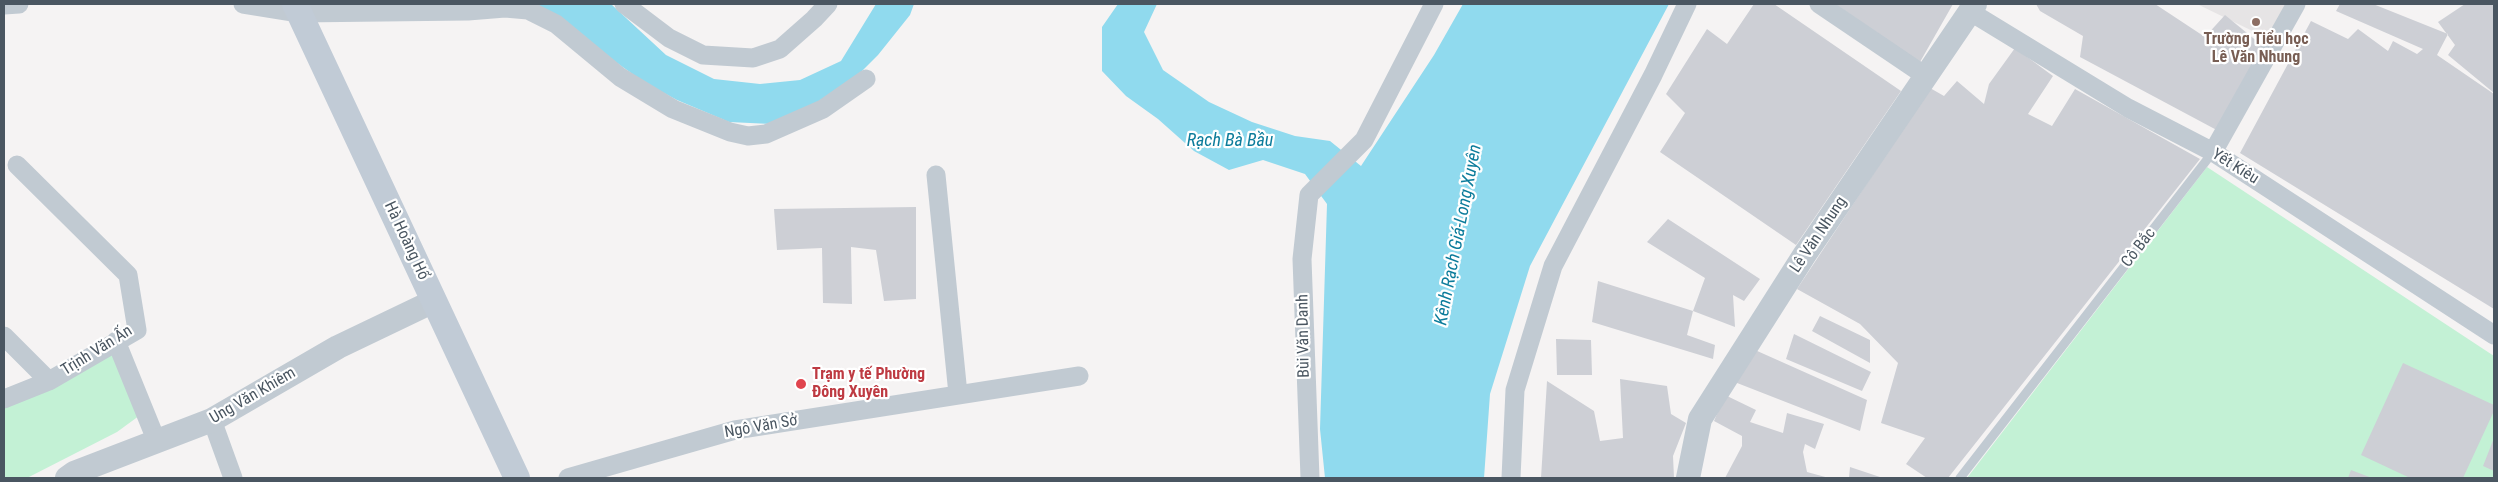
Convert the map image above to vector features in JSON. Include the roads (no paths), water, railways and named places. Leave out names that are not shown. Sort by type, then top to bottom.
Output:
[{"type":"main road","name":"Hà Hoàng Hổ","points":[[297,9],[517,478]]},
{"type":"street","points":[[4,5],[18,4]]},
{"type":"street","points":[[243,4],[297,9],[468,11],[505,8],[528,10],[556,24],[620,77],[674,109],[730,132],[748,136],[766,134],[823,109],[866,79]]},
{"type":"street","points":[[624,4],[669,38],[703,55],[753,58],[780,49],[828,4]]},
{"type":"street","name":"Bùi Văn Danh","points":[[1310,478],[1302,259],[1309,195],[1364,140],[1434,4]]},
{"type":"street","points":[[1511,478],[1515,390],[1553,266],[1653,75],[1687,4]]},
{"type":"street","points":[[1819,4],[1926,77]]},
{"type":"street","name":"Cô Bắc","points":[[2213,152],[2296,4]]},
{"type":"street","name":"Lê Văn Nhung","points":[[1688,478],[1700,419],[1800,262],[1972,8]]},
{"type":"street","name":"Yết Kiêu","points":[[1972,8],[2128,108],[2213,152],[2494,335]]},
{"type":"street","name":"Trịnh Văn Ấn","points":[[4,399],[48,381],[137,330],[128,275],[17,165]]},
{"type":"street","points":[[936,175],[958,394]]},
{"type":"street","name":"Ung Văn Khiêm","points":[[67,478],[74,473],[212,420],[338,347],[434,301]]},
{"type":"street","points":[[4,336],[48,381]]},
{"type":"street","points":[[116,341],[157,442]]},
{"type":"street","name":"Ngô Văn Sở","points":[[568,478],[735,430],[1079,376]]},
{"type":"street","points":[[212,420],[233,478]]},
{"type":"lane","name":"Cô Bắc","points":[[1960,478],[2213,152]]},
{"type":"water","points":[[530,4],[611,4],[666,55],[714,79],[760,84],[800,80],[841,61],[876,4],[914,4],[910,15],[878,55],[852,81],[809,107],[771,124],[729,122],[677,100],[645,83],[557,20]]},
{"type":"water","points":[[1118,4],[1157,4],[1144,32],[1163,70],[1209,102],[1252,122],[1295,136],[1330,141],[1361,166],[1434,55],[1463,4],[1669,4],[1530,266],[1490,394],[1484,478],[1325,478],[1320,429],[1327,204],[1305,174],[1263,160],[1229,170],[1194,151],[1158,119],[1126,96],[1102,71],[1102,27]]},
{"type":"place","name":"Trường Tiểu học Lê Văn Nhung","points":[[2256,22]]},
{"type":"place","name":"Trạm y tế Phường Đông Xuyên","points":[[801,384]]},
{"type":"water label","name":"Rạch Bà Bầu","points":[[1230,141]]},
{"type":"water label","name":"Kênh Rạch Giá-Long Xuyên","points":[[1459,235]]}]
